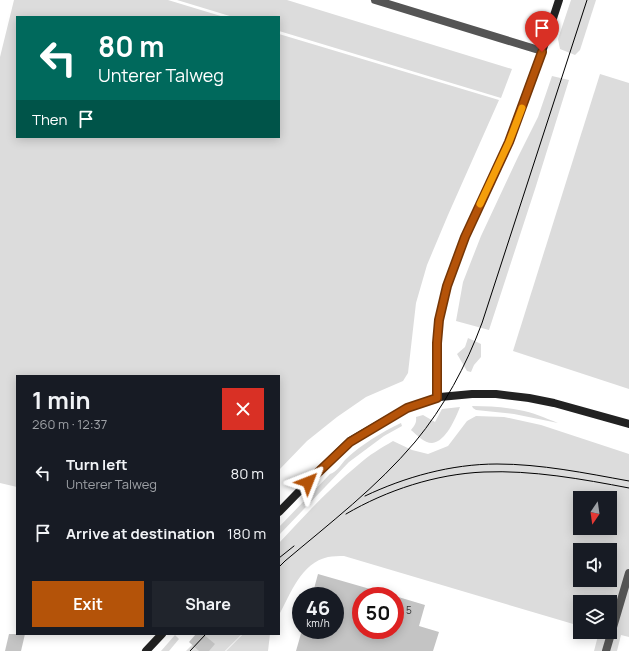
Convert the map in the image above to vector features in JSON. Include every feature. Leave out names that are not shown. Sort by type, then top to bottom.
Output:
[{"type":"street","points":[[375,0],[542,52]]},
{"type":"street","points":[[437,398],[437,343],[439,320],[447,286],[465,237],[509,142],[542,52],[559,0]]},
{"type":"street","points":[[280,511],[350,442],[407,408],[437,398],[472,394],[508,395],[554,403],[629,424]]},
{"type":"street","points":[[606,651],[629,572]]},
{"type":"street","points":[[146,651],[161,635]]},
{"type":"shaded area","points":[[14,0],[168,0],[221,16],[16,16],[16,138],[280,138],[280,34],[499,100],[427,265],[416,303],[408,373],[403,381],[366,397],[337,417],[307,441],[280,469],[280,375],[16,375],[16,487],[0,483],[0,57]]},
{"type":"shaded area","points":[[177,0],[287,0],[512,69],[501,98],[280,31],[280,16],[230,16]]},
{"type":"shaded area","points":[[571,0],[596,0],[580,50],[575,55],[560,49],[558,39]]},
{"type":"shaded area","points":[[600,74],[629,83],[629,389],[513,351]]},
{"type":"shaded area","points":[[552,76],[569,80],[489,330],[456,321],[463,282],[481,236],[538,117]]},
{"type":"shaded area","points":[[468,338],[481,344],[481,357],[474,365],[471,372],[467,371],[457,354],[465,347]]},
{"type":"shaded area","points":[[472,406],[502,407],[524,411],[539,415],[558,423],[514,414],[476,410]]},
{"type":"shaded area","points":[[460,407],[450,428],[437,442],[426,442],[411,430],[416,423],[416,417],[423,415],[435,422],[442,409]]},
{"type":"shaded area","points":[[476,416],[504,417],[541,425],[629,454],[629,637],[621,635],[617,651],[594,651],[597,639],[617,639],[617,595],[573,595],[573,624],[344,556],[334,556],[319,560],[304,572],[294,587],[292,587],[292,591],[280,613],[280,542],[307,513],[362,461],[393,441],[412,450],[428,454],[448,446],[467,421]]},
{"type":"shaded area","points":[[401,423],[402,426],[384,436],[349,462],[280,534],[280,526],[330,474],[337,470],[346,459],[359,448]]},
{"type":"shaded area","points":[[175,635],[179,639],[169,651],[161,651]]},
{"type":"shaded area","points":[[202,635],[241,635],[225,651],[186,651]]},
{"type":"shaded area","points":[[242,635],[270,635],[268,651],[226,651]]},
{"type":"building","points":[[318,574],[363,587],[352,587],[352,639],[404,639],[404,599],[425,605],[419,626],[439,632],[433,651],[296,651],[299,639],[344,639],[344,587],[314,587]]},
{"type":"building","points":[[9,634],[25,635],[21,651],[5,651]]},
{"type":"building","points":[[195,635],[204,635],[215,644],[209,651],[199,651],[189,642]]},
{"type":"tram line","points":[[280,566],[353,504],[385,474],[426,429],[453,386],[469,355],[482,323],[587,0]]},
{"type":"tram line","points":[[365,496],[396,483],[429,473],[463,466],[497,464],[546,467],[629,481]]},
{"type":"tram line","points":[[346,514],[362,505],[412,485],[466,473],[520,472],[575,478],[629,488]]},
{"type":"tram line","points":[[280,557],[294,546]]},
{"type":"tram line","points":[[190,651],[205,635]]},
{"type":"slow traffic","points":[[480,204],[509,142],[522,108]]},
{"type":"route","points":[[308,482],[350,442],[397,413],[437,398],[437,343],[439,320],[447,286],[465,237],[509,142],[542,52]]}]
